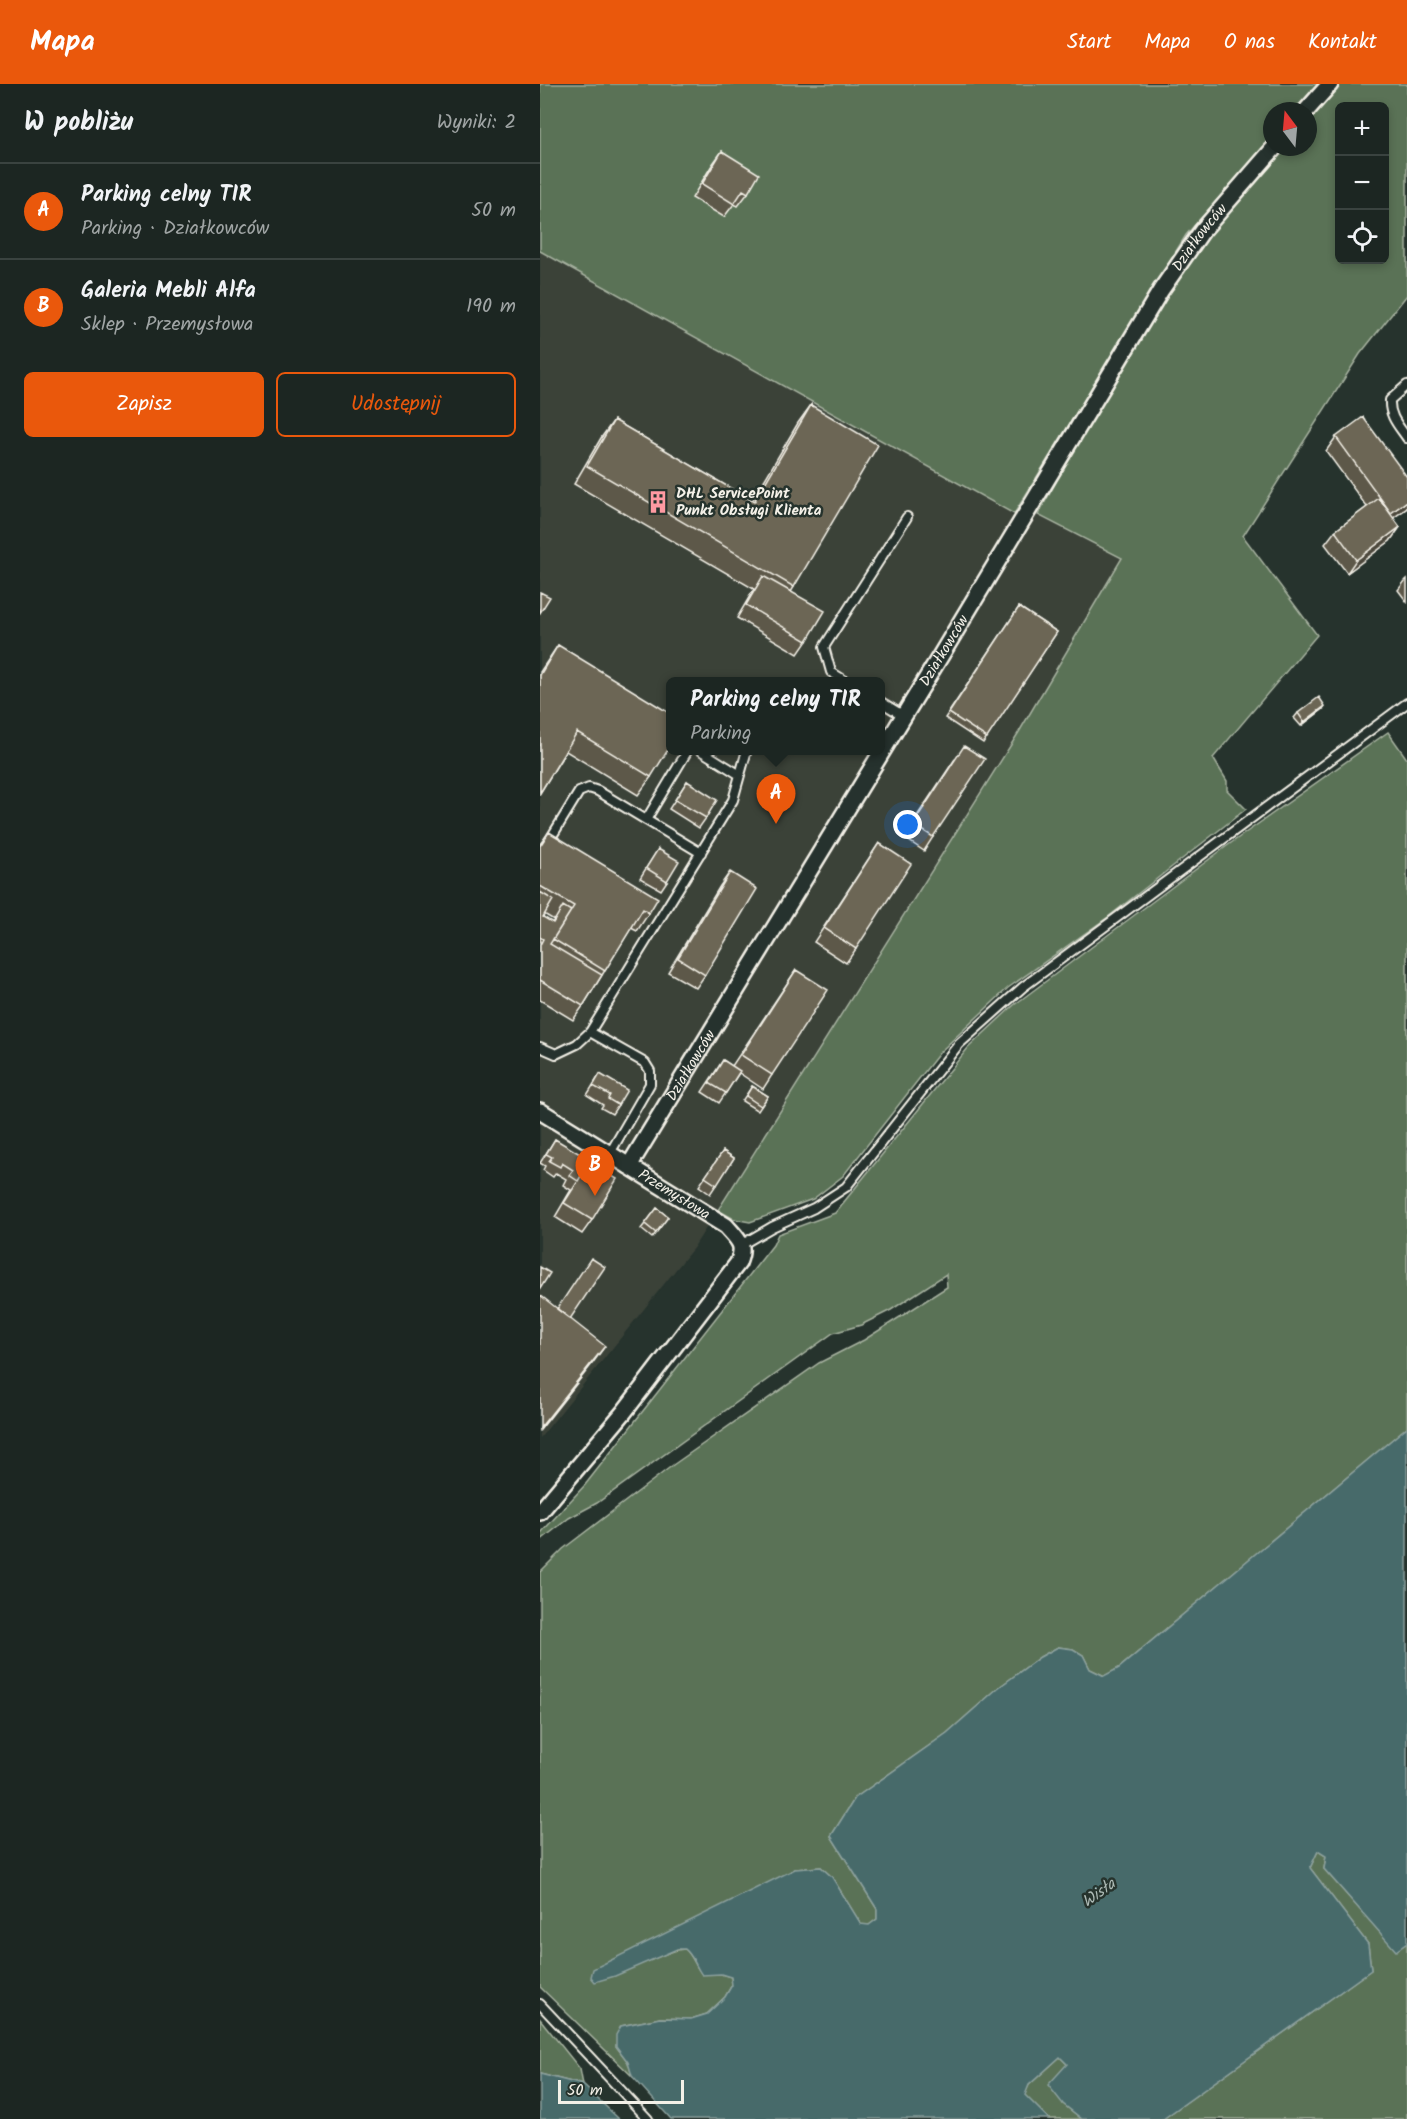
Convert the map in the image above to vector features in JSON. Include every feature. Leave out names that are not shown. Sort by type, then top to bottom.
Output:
[{"type":"street","points":[[1314,102],[1330,84]]},
{"type":"street","name":"Działkowców","points":[[885,747],[1182,258],[1202,231],[1267,156]]},
{"type":"street","name":"Działkowców","points":[[629,1166],[880,755]]},
{"type":"street","name":"Przemysłowa","points":[[540,1111],[726,1226],[741,1245]]},
{"type":"street","points":[[540,1512],[624,1412],[738,1263],[742,1254],[741,1245]]},
{"type":"lane","points":[[1407,385],[1390,400],[1389,409],[1407,438]]},
{"type":"lane","points":[[840,677],[831,672],[824,647],[907,517]]},
{"type":"lane","points":[[885,704],[904,716]]},
{"type":"lane","points":[[741,1245],[772,1227],[814,1208],[846,1187],[941,1065],[985,1019],[1023,987],[1407,704]]},
{"type":"lane","points":[[646,820],[685,755]]},
{"type":"lane","points":[[708,755],[740,775]]},
{"type":"lane","points":[[540,1047],[556,1054],[577,1044],[590,1032],[733,800],[746,755]]},
{"type":"lane","points":[[549,841],[579,792],[589,788],[598,791],[701,853]]},
{"type":"lane","points":[[540,836],[559,847]]},
{"type":"lane","points":[[655,906],[664,912]]},
{"type":"lane","points":[[590,1032],[645,1063],[650,1071],[650,1084],[609,1153]]},
{"type":"lane","points":[[540,2004],[648,2119]]},
{"type":"shaded area","points":[[540,251],[1014,514],[1011,516],[1038,515],[1122,558],[1019,732],[694,1247],[540,1438]]},
{"type":"green space","points":[[540,84],[1319,84],[1304,102],[1263,102],[1263,148],[1186,235],[1014,514],[540,251]]},
{"type":"green space","points":[[1338,84],[1407,84],[1407,295],[1360,354],[1243,536],[1317,635],[1213,758],[1227,781],[1227,790],[1246,809],[1108,917],[1008,988],[940,1052],[843,1176],[813,1199],[750,1222],[734,1219],[718,1210],[1019,732],[1122,558],[1038,515],[1158,295],[1274,156],[1317,156],[1317,108]]},
{"type":"green space","points":[[1388,732],[1407,759],[1407,1427],[1119,1668],[1105,1676],[1090,1669],[1083,1655],[1073,1649],[1058,1647],[1040,1657],[998,1688],[947,1733],[855,1798],[831,1836],[877,1909],[877,1919],[869,1925],[861,1925],[832,1877],[821,1867],[795,1869],[648,1961],[685,1949],[702,1974],[721,1974],[731,1977],[732,1985],[725,1997],[707,2014],[691,2019],[660,2018],[621,2026],[616,2046],[628,2062],[632,2076],[540,1987],[540,1572],[563,1549],[673,1465],[819,1363],[864,1340],[947,1287],[946,1274],[891,1310],[861,1325],[833,1333],[597,1503],[569,1518],[540,1541],[540,1534],[585,1485],[773,1245],[778,1234],[835,1213],[968,1048],[1014,1005],[1231,843]]},
{"type":"green space","points":[[1318,1851],[1326,1856],[1324,1869],[1396,1950],[1407,1943],[1407,2119],[1163,2119],[1371,1970],[1368,1944],[1310,1868]]},
{"type":"green space","points":[[540,2019],[580,2069],[583,2085],[540,2074]]},
{"type":"green space","points":[[1060,2057],[1067,2064],[1063,2104],[1082,2119],[1049,2119],[1024,2095],[1029,2085]]},
{"type":"water","name":"Wisła","points":[[1407,1427],[1407,1943],[1396,1951],[1324,1869],[1326,1856],[1318,1851],[1310,1868],[1368,1944],[1371,1970],[1163,2119],[1082,2119],[1063,2104],[1048,2085],[1067,2064],[1060,2057],[1029,2085],[1025,2095],[1049,2119],[671,2119],[632,2076],[628,2062],[616,2046],[616,2035],[621,2026],[660,2018],[691,2019],[707,2014],[725,1997],[732,1985],[731,1977],[721,1974],[702,1975],[685,1949],[677,1949],[615,1976],[595,1982],[591,1977],[593,1969],[795,1869],[821,1867],[832,1877],[861,1924],[869,1925],[877,1919],[877,1909],[831,1836],[855,1798],[947,1733],[998,1688],[1040,1657],[1058,1647],[1073,1649],[1083,1655],[1090,1669],[1104,1676],[1119,1668]]},
{"type":"water","points":[[540,2074],[583,2085],[619,2119],[540,2119]]},
{"type":"building","points":[[722,151],[759,174],[748,193],[743,190],[734,204],[702,184]]},
{"type":"building","name":"DHL ServicePoint Punkt Obsługi Klienta","points":[[811,405],[878,445],[794,587],[587,466],[614,420],[754,502]]},
{"type":"building","points":[[1363,417],[1407,477],[1407,501],[1391,513],[1336,437]]},
{"type":"building","points":[[1379,498],[1400,527],[1356,560],[1335,531]]},
{"type":"building","points":[[763,576],[825,611],[807,641],[746,605]]},
{"type":"building","points":[[540,592],[550,597],[540,613]]},
{"type":"building","points":[[1019,607],[1057,632],[987,738],[949,713]]},
{"type":"building","points":[[558,645],[666,711],[666,753],[651,777],[577,732],[540,793],[540,675]]},
{"type":"building","points":[[1319,697],[1325,706],[1304,722],[1298,713]]},
{"type":"building","points":[[964,746],[985,759],[933,837],[913,824]]},
{"type":"building","points":[[687,781],[717,800],[706,818],[675,800]]},
{"type":"building","points":[[549,832],[658,898],[649,913],[643,909],[605,971],[553,939],[574,906],[540,886],[540,846]]},
{"type":"building","points":[[879,843],[911,864],[856,949],[824,928]]},
{"type":"building","points":[[658,849],[679,861],[667,881],[646,868]]},
{"type":"building","points":[[730,872],[757,889],[705,975],[678,958]]},
{"type":"building","points":[[540,892],[553,900],[543,917],[553,923],[563,906],[571,911],[550,944],[602,975],[583,1006],[540,980],[540,945],[543,939],[540,937]]},
{"type":"building","points":[[796,970],[828,990],[772,1075],[741,1055]]},
{"type":"building","points":[[723,1060],[740,1071],[726,1093],[709,1083]]},
{"type":"building","points":[[600,1074],[627,1090],[618,1105],[608,1099],[610,1095],[593,1086]]},
{"type":"building","points":[[752,1086],[768,1096],[761,1106],[746,1096]]},
{"type":"building","points":[[555,1139],[590,1160],[578,1181],[569,1175],[573,1170],[562,1163],[560,1167],[549,1161],[552,1157],[546,1154]]},
{"type":"building","points":[[723,1151],[734,1158],[717,1185],[705,1177]]},
{"type":"building","points":[[590,1162],[617,1179],[592,1220],[564,1203]]},
{"type":"building","points":[[657,1208],[668,1217],[656,1233],[645,1224]]},
{"type":"building","points":[[591,1258],[605,1267],[570,1319],[557,1309]]},
{"type":"building","points":[[540,1267],[550,1273],[540,1289]]},
{"type":"building","points":[[540,1295],[605,1346],[540,1428]]},
{"type":"place","name":"DHL ServicePoint Punkt Obsługi Klienta","points":[[658,502]]},
{"type":"place","name":"Parking celny TIR","points":[[776,824]]},
{"type":"place","name":"Galeria Mebli Alfa","points":[[595,1196]]}]
